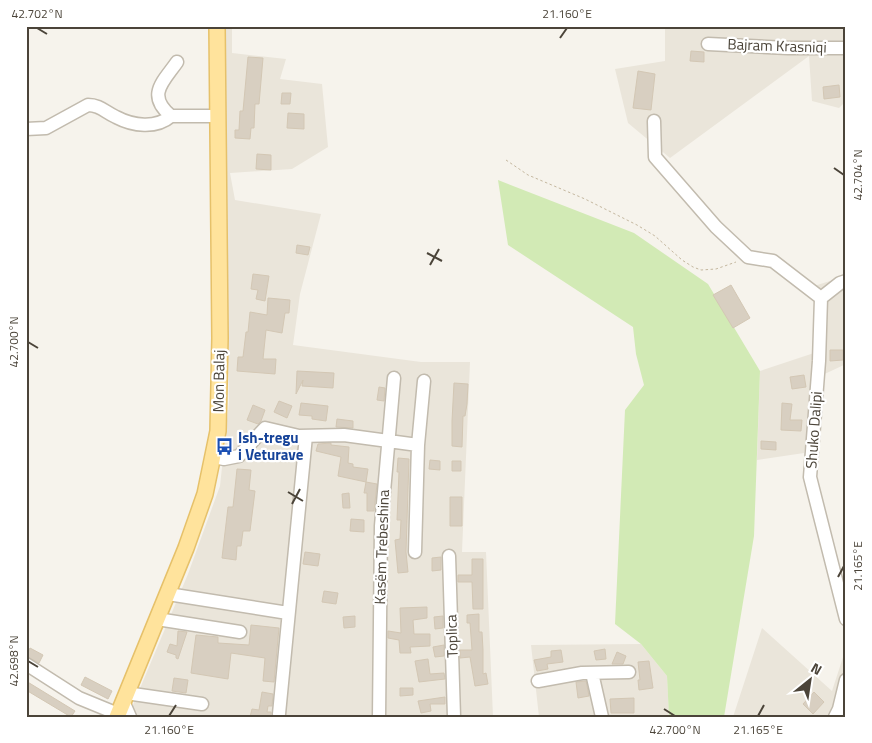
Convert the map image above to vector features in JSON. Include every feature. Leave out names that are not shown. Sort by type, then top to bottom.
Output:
[{"type":"main road","name":"Mon Balaj","points":[[123,708],[205,494],[218,431],[220,338],[217,26]]},
{"type":"street","name":"Bajram Krasniqi","points":[[708,44],[788,48],[846,48]]},
{"type":"street","points":[[171,116],[165,111],[157,95],[158,88],[177,62]]},
{"type":"street","points":[[26,129],[46,128],[88,105],[96,105],[116,118],[137,124],[151,125],[163,122],[171,116],[217,116]]},
{"type":"street","points":[[654,121],[655,157],[716,227],[748,257],[773,261],[821,298],[840,283],[846,281]]},
{"type":"street","name":"Shuko Dalipi","points":[[821,298],[819,361],[810,478],[846,619]]},
{"type":"street","name":"Kasëm Trebeshina","points":[[379,717],[381,526],[394,378]]},
{"type":"street","points":[[415,552],[418,445],[424,381]]},
{"type":"street","points":[[214,457],[224,459],[239,456],[265,428],[293,435],[344,435],[418,445]]},
{"type":"street","points":[[279,714],[306,436]]},
{"type":"street","name":"Toplica","points":[[449,556],[454,717]]},
{"type":"street","points":[[168,594],[288,613]]},
{"type":"street","points":[[157,619],[240,632]]},
{"type":"street","points":[[26,664],[79,698],[123,708],[202,704]]},
{"type":"street","points":[[538,681],[592,673],[629,672]]},
{"type":"street","points":[[592,673],[602,717]]},
{"type":"street","points":[[835,717],[839,709],[846,680]]},
{"type":"path","points":[[506,160],[528,175],[585,199],[637,225],[655,236],[682,260],[693,267],[701,270],[716,269],[748,257]]},
{"type":"shaded area","points":[[225,26],[232,26],[232,53],[286,59],[280,79],[322,84],[328,147],[292,169],[230,173],[235,200],[321,214],[300,294],[293,345],[421,362],[470,362],[462,552],[486,552],[493,717],[128,717],[188,574],[220,486],[229,402],[224,113]]},
{"type":"shaded area","points":[[665,26],[846,26],[846,101],[839,108],[812,101],[809,56],[670,158],[628,123],[615,69],[665,61]]},
{"type":"shaded area","points":[[846,276],[846,364],[816,378],[804,453],[757,460],[760,371],[814,353],[814,286]]},
{"type":"shaded area","points":[[762,628],[832,691],[846,648],[846,706],[840,717],[733,717]]},
{"type":"shaded area","points":[[641,644],[667,676],[669,717],[539,717],[531,645]]},
{"type":"green space","points":[[498,180],[634,233],[708,284],[760,371],[754,536],[724,717],[669,717],[667,676],[641,644],[615,624],[625,410],[644,385],[636,354],[633,327],[508,245]]},
{"type":"building","points":[[691,51],[704,52],[704,62],[690,61]]},
{"type":"building","points":[[248,57],[263,58],[259,104],[255,104],[254,128],[251,128],[250,139],[235,138],[235,130],[239,130],[240,111],[243,111]]},
{"type":"building","points":[[638,71],[655,74],[651,110],[633,108]]},
{"type":"building","points":[[839,85],[840,97],[824,99],[823,87]]},
{"type":"building","points":[[282,93],[291,93],[290,104],[281,104]]},
{"type":"building","points":[[288,113],[304,114],[304,129],[287,128]]},
{"type":"building","points":[[257,154],[271,155],[271,170],[256,169]]},
{"type":"building","points":[[297,245],[310,247],[308,255],[296,253]]},
{"type":"building","points":[[253,274],[269,276],[265,301],[256,299],[258,290],[251,289]]},
{"type":"building","points":[[731,285],[750,318],[733,328],[713,295]]},
{"type":"building","points":[[268,298],[290,300],[289,313],[285,313],[282,333],[266,330],[263,359],[276,359],[275,374],[237,371],[238,357],[243,357],[250,312],[267,315]]},
{"type":"building","points":[[830,350],[843,350],[843,360],[830,361]]},
{"type":"building","points":[[297,371],[334,373],[333,388],[302,386],[303,380],[296,394]]},
{"type":"building","points":[[804,375],[806,387],[792,389],[790,377]]},
{"type":"building","points":[[454,383],[468,384],[467,404],[465,416],[463,416],[462,447],[452,446]]},
{"type":"building","points":[[379,387],[385,388],[384,401],[377,400]]},
{"type":"building","points":[[279,401],[292,406],[287,418],[274,412]]},
{"type":"building","points":[[301,403],[328,406],[326,421],[312,419],[312,416],[299,415]]},
{"type":"building","points":[[782,403],[792,404],[790,420],[802,420],[801,431],[781,430]]},
{"type":"building","points":[[253,405],[265,410],[258,424],[247,420]]},
{"type":"building","points":[[337,419],[353,421],[353,428],[336,427]]},
{"type":"building","points":[[761,441],[776,442],[776,450],[761,449]]},
{"type":"building","points":[[331,443],[331,445],[349,447],[348,463],[353,464],[353,467],[368,469],[366,482],[338,476],[341,457],[316,451],[318,444]]},
{"type":"building","points":[[398,458],[409,459],[406,552],[408,572],[398,573],[395,540],[400,539],[401,520],[397,520]]},
{"type":"building","points":[[430,460],[440,461],[440,470],[429,469]]},
{"type":"building","points":[[452,461],[461,461],[461,471],[452,471]]},
{"type":"building","points":[[237,469],[251,470],[249,490],[255,491],[250,531],[243,531],[241,546],[237,546],[236,560],[222,558],[228,507],[233,507]]},
{"type":"building","points":[[366,482],[377,484],[374,511],[367,511],[367,493],[364,493]]},
{"type":"building","points":[[349,493],[350,508],[343,508],[342,494]]},
{"type":"building","points":[[450,497],[462,497],[462,526],[450,526]]},
{"type":"building","points":[[351,519],[364,520],[364,532],[350,531]]},
{"type":"building","points":[[305,552],[320,554],[318,566],[303,564]]},
{"type":"building","points":[[441,557],[441,570],[432,571],[432,558]]},
{"type":"building","points":[[472,559],[483,559],[483,609],[473,609],[472,582],[458,582],[458,575],[472,575]]},
{"type":"building","points":[[324,591],[338,593],[336,604],[322,602]]},
{"type":"building","points":[[427,607],[427,618],[413,620],[414,634],[430,634],[430,646],[410,647],[411,653],[400,653],[399,640],[388,638],[388,631],[401,633],[400,608]]},
{"type":"building","points":[[479,614],[479,632],[482,632],[483,674],[486,673],[488,684],[475,686],[470,657],[460,658],[460,650],[472,650],[470,623],[467,623],[467,615]]},
{"type":"building","points":[[355,616],[355,627],[344,628],[343,617]]},
{"type":"building","points":[[443,616],[443,628],[435,629],[434,617]]},
{"type":"building","points":[[251,625],[279,628],[274,682],[263,681],[265,658],[231,653],[228,679],[191,673],[196,635],[218,637],[218,643],[249,645]]},
{"type":"building","points":[[178,631],[187,632],[178,659],[176,655],[167,652],[170,644],[177,646]]},
{"type":"building","points":[[444,645],[444,656],[435,657],[433,647]]},
{"type":"building","points":[[30,648],[43,655],[39,663],[26,656]]},
{"type":"building","points":[[605,649],[606,659],[596,660],[594,651]]},
{"type":"building","points":[[561,650],[563,662],[547,664],[548,669],[537,671],[534,660],[551,657],[551,651]]},
{"type":"building","points":[[617,652],[626,656],[623,664],[612,664]]},
{"type":"building","points":[[428,659],[430,674],[444,673],[445,679],[419,682],[415,661]]},
{"type":"building","points":[[649,661],[653,688],[639,690],[638,662]]},
{"type":"building","points":[[85,677],[112,691],[108,699],[81,685]]},
{"type":"building","points":[[174,678],[188,680],[186,693],[172,691]]},
{"type":"building","points":[[26,681],[75,711],[71,717],[26,690]]},
{"type":"building","points":[[586,681],[589,696],[578,698],[576,682]]},
{"type":"building","points":[[400,688],[413,688],[413,695],[400,696]]},
{"type":"building","points":[[262,692],[273,694],[272,706],[268,706],[267,712],[271,712],[271,717],[250,717],[252,709],[259,710]]},
{"type":"building","points":[[814,692],[824,702],[813,714],[803,704]]},
{"type":"building","points":[[445,697],[445,704],[430,704],[431,711],[421,713],[418,701]]},
{"type":"building","points":[[634,698],[634,713],[611,713],[610,699]]},
{"type":"place","name":"Ish-tregu i Veturave","points":[[224,447]]}]
